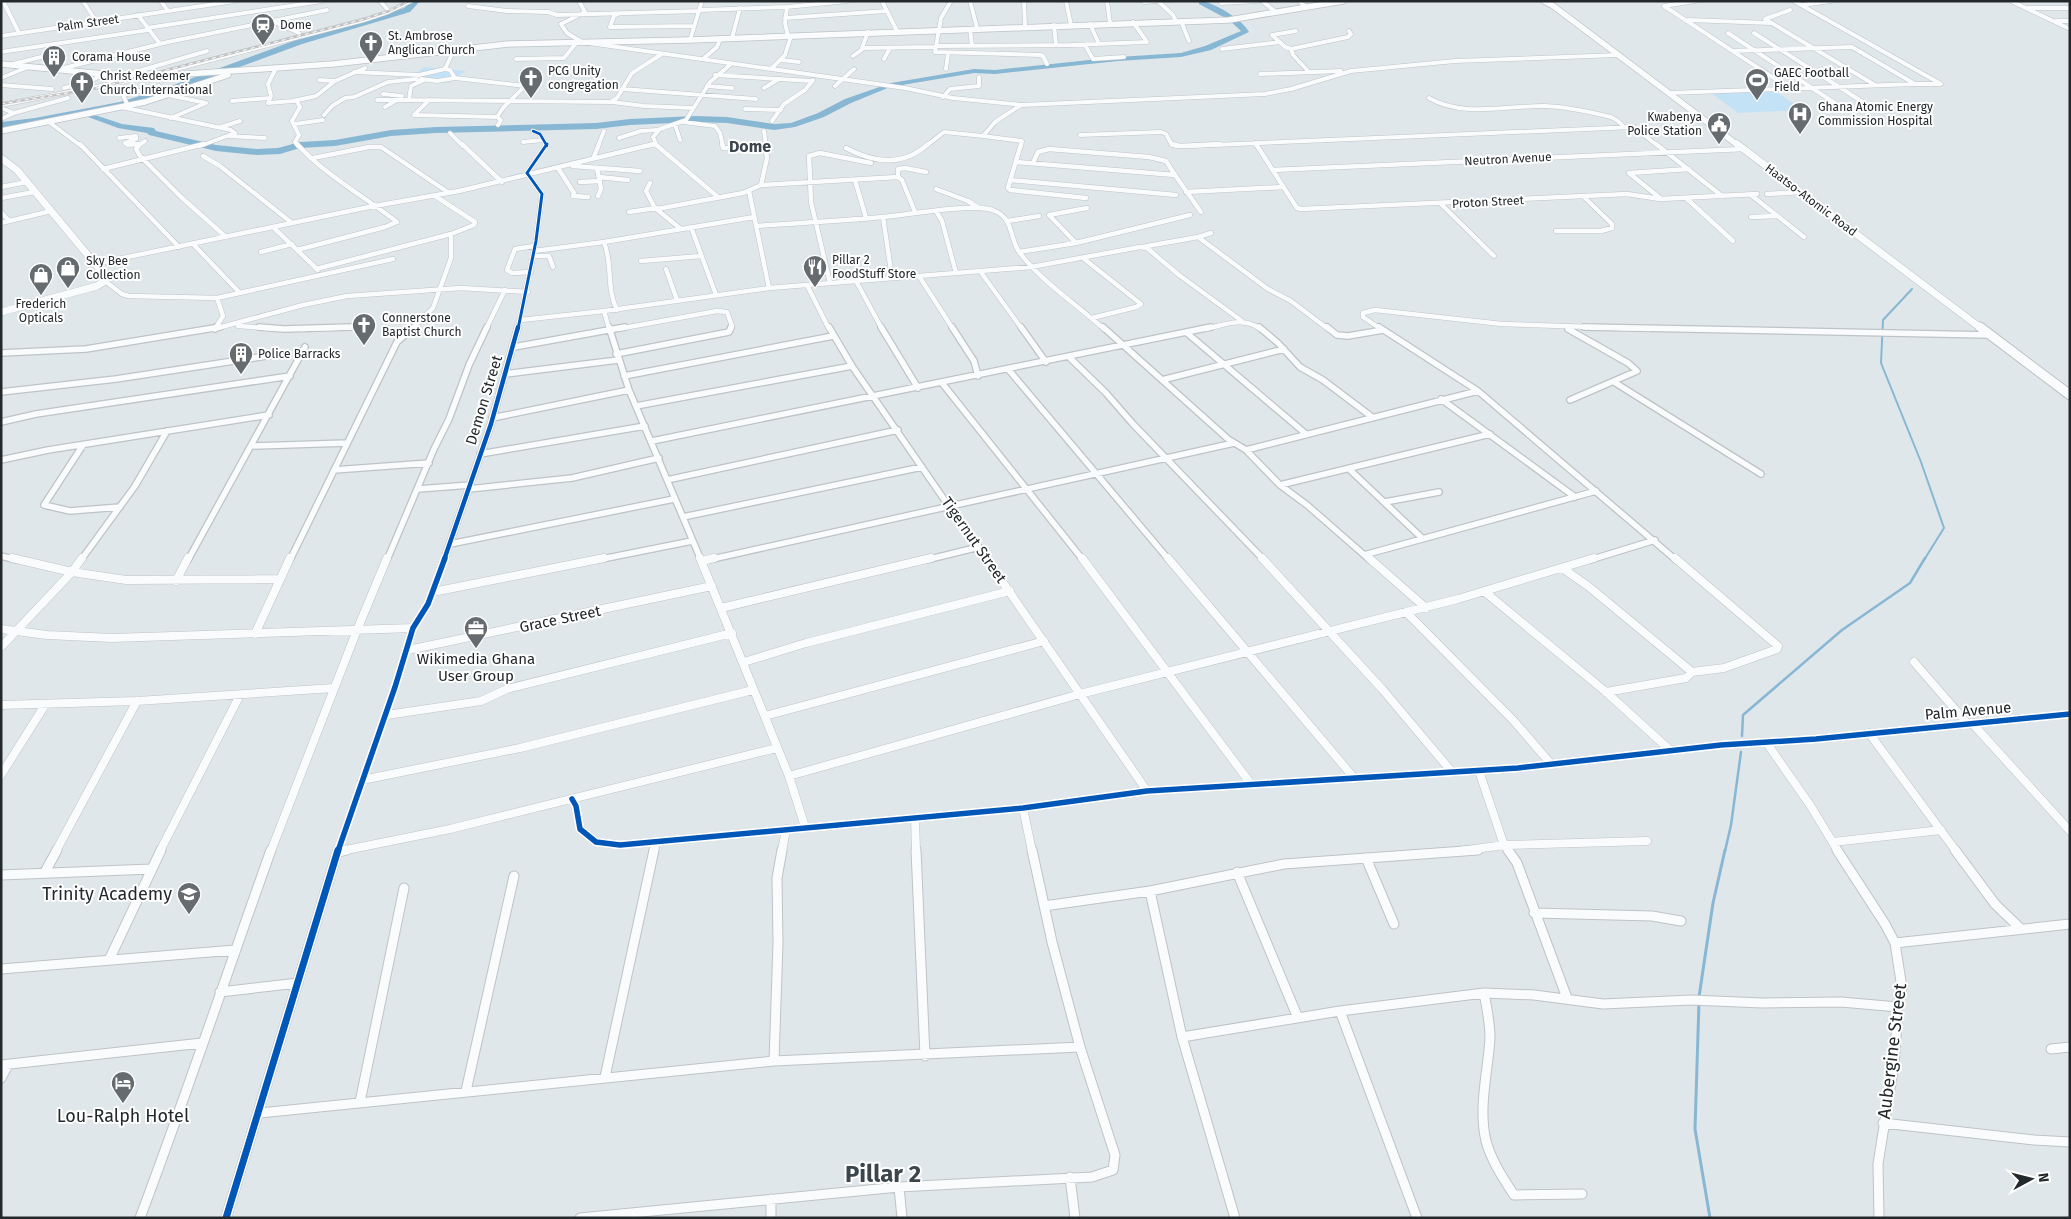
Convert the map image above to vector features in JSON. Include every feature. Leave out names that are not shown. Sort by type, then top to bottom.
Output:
[{"type":"main road","points":[[1,64],[147,77],[236,72],[499,44],[720,39],[1235,19],[1343,1]]},
{"type":"main road","name":"Haatso-Atomic Road","points":[[1544,1],[1550,3],[2070,395]]},
{"type":"main road","points":[[1,131],[168,95],[236,72]]},
{"type":"main road","points":[[1,158],[27,182],[106,278],[105,281],[97,286],[1,312]]},
{"type":"street","points":[[3,1],[19,33]]},
{"type":"street","points":[[83,1],[96,22]]},
{"type":"street","points":[[161,1],[168,11]]},
{"type":"street","points":[[138,15],[235,1]]},
{"type":"street","points":[[1,52],[322,1]]},
{"type":"street","points":[[380,1],[388,10]]},
{"type":"street","points":[[1,106],[147,77],[357,22],[411,1]]},
{"type":"street","points":[[477,1],[468,6],[507,11],[548,12],[557,15],[796,6],[847,1]]},
{"type":"street","points":[[579,1],[585,9],[584,13],[561,24],[567,33],[580,42],[905,88],[943,96],[1022,105],[1274,93],[1351,71]]},
{"type":"street","points":[[690,40],[702,1]]},
{"type":"street","points":[[796,6],[798,1]]},
{"type":"street","points":[[882,1],[897,31]]},
{"type":"street","points":[[951,1],[941,18],[935,52],[1040,55],[1043,56],[1047,64]]},
{"type":"street","points":[[970,1],[977,28]]},
{"type":"street","points":[[1024,1],[1025,26]]},
{"type":"street","points":[[1066,1],[1071,25]]},
{"type":"street","points":[[1107,1],[1110,23]]},
{"type":"street","points":[[1144,2],[1158,1],[1178,21],[1189,40]]},
{"type":"street","points":[[1221,3],[1258,1]]},
{"type":"street","points":[[1262,1],[1276,12]]},
{"type":"street","points":[[1299,1],[1306,7]]},
{"type":"street","points":[[1695,1],[1664,5],[1790,88]]},
{"type":"street","points":[[1669,93],[1941,84],[1794,1]]},
{"type":"street","points":[[1802,5],[1831,1]]},
{"type":"street","points":[[2011,1],[2070,30]]},
{"type":"street","points":[[771,69],[782,60],[789,49],[790,36],[785,18],[787,6]]},
{"type":"street","points":[[732,38],[740,8]]},
{"type":"street","points":[[2026,8],[2070,8]]},
{"type":"street","points":[[55,70],[160,44],[326,10]]},
{"type":"street","points":[[218,55],[388,10]]},
{"type":"street","points":[[1790,10],[1765,18],[1770,23],[1875,85]]},
{"type":"street","points":[[785,18],[887,11]]},
{"type":"street","points":[[250,12],[259,24]]},
{"type":"street","points":[[618,14],[614,16],[610,28],[694,26]]},
{"type":"street","name":"Palm Street","points":[[1,36],[138,15],[160,44]]},
{"type":"street","points":[[1686,20],[1770,23]]},
{"type":"street","points":[[272,21],[300,33]]},
{"type":"street","points":[[2053,21],[2070,21]]},
{"type":"street","points":[[853,56],[864,48],[1085,45],[1147,42],[1132,22]]},
{"type":"street","points":[[1090,24],[1099,44]]},
{"type":"street","points":[[1054,25],[1056,45]]},
{"type":"street","points":[[970,29],[972,46]]},
{"type":"street","points":[[1291,49],[1348,37],[1351,34],[1349,31]]},
{"type":"street","points":[[864,48],[862,46],[868,32]]},
{"type":"street","points":[[1296,32],[1272,35],[1291,49],[1293,55],[1309,72]]},
{"type":"street","points":[[1754,33],[1869,106]]},
{"type":"street","points":[[1728,34],[1841,107]]},
{"type":"street","points":[[703,59],[717,47],[720,39]]},
{"type":"street","points":[[516,59],[564,58],[580,42]]},
{"type":"street","points":[[1222,48],[1280,42]]},
{"type":"street","points":[[1085,45],[1093,59],[1124,56]]},
{"type":"street","points":[[884,59],[890,48]]},
{"type":"street","points":[[1734,52],[1778,49],[1855,48],[1915,84]]},
{"type":"street","points":[[445,69],[451,56],[450,50]]},
{"type":"street","points":[[121,76],[207,52]]},
{"type":"street","points":[[946,69],[948,53]]},
{"type":"street","points":[[611,102],[616,100],[630,75],[643,64],[662,54]]},
{"type":"street","points":[[9,65],[49,55]]},
{"type":"street","points":[[1260,74],[1351,71],[1455,60],[1618,55]]},
{"type":"street","points":[[782,60],[799,62]]},
{"type":"street","points":[[686,120],[699,96],[715,75],[732,64]]},
{"type":"street","points":[[1,78],[28,67]]},
{"type":"street","points":[[276,68],[268,84],[270,98],[268,103],[316,96],[335,81],[364,68]]},
{"type":"street","points":[[324,114],[332,106],[345,98],[354,97],[388,82],[418,77],[445,69],[450,70],[455,78]]},
{"type":"street","points":[[835,86],[840,79],[854,69]]},
{"type":"street","points":[[354,72],[418,77],[424,80]]},
{"type":"street","points":[[64,88],[84,84],[103,74]]},
{"type":"street","points":[[715,75],[812,81]]},
{"type":"street","points":[[1,119],[14,113],[59,100],[144,82],[158,76]]},
{"type":"street","points":[[772,121],[784,104],[805,90],[817,76]]},
{"type":"street","points":[[409,98],[411,86],[424,80],[455,78],[525,85],[497,117]]},
{"type":"street","points":[[943,96],[950,89],[979,86],[979,78]]},
{"type":"street","points":[[764,88],[779,79]]},
{"type":"street","points":[[319,80],[335,81]]},
{"type":"street","points":[[1,85],[52,89]]},
{"type":"street","points":[[123,95],[159,86]]},
{"type":"street","points":[[707,86],[732,88]]},
{"type":"street","points":[[116,88],[123,95],[125,105],[171,118],[234,131],[229,136]]},
{"type":"street","points":[[622,89],[756,99]]},
{"type":"street","points":[[1820,93],[1844,90]]},
{"type":"street","points":[[383,94],[429,100],[611,102],[644,106],[693,108]]},
{"type":"street","points":[[168,95],[206,103],[171,118]]},
{"type":"street","points":[[232,101],[270,98]]},
{"type":"street","points":[[377,100],[409,98]]},
{"type":"street","points":[[1429,98],[1437,104],[1460,108],[1528,106],[1570,108],[1615,118],[1624,127]]},
{"type":"street","points":[[296,100],[300,107],[292,119],[299,135],[297,145],[340,182],[377,206],[396,223],[297,250]]},
{"type":"street","points":[[385,107],[397,100]]},
{"type":"street","points":[[429,100],[414,115],[497,117],[501,120],[498,125]]},
{"type":"street","points":[[983,136],[995,122],[1022,105]]},
{"type":"street","points":[[1,106],[14,113]]},
{"type":"street","points":[[745,109],[781,110]]},
{"type":"street","points":[[295,124],[324,120]]},
{"type":"street","points":[[620,138],[641,131],[657,130],[686,120],[715,126],[720,133],[723,148],[766,149]]},
{"type":"street","points":[[220,128],[240,121]]},
{"type":"street","points":[[48,122],[78,142],[179,247]]},
{"type":"street","points":[[675,124],[680,140]]},
{"type":"street","points":[[1080,135],[1162,132],[1166,134],[1172,144],[1177,146],[1624,127],[1637,128],[1722,196]]},
{"type":"street","points":[[657,130],[653,137],[655,144],[718,197]]},
{"type":"street","points":[[527,176],[528,170],[547,145],[540,134],[533,131]]},
{"type":"street","points":[[593,159],[604,131]]},
{"type":"street","points":[[761,185],[767,158],[764,131]]},
{"type":"street","points":[[846,148],[861,157],[900,160],[912,157],[944,132],[1022,141],[1008,188],[1010,190],[1086,198]]},
{"type":"street","points":[[450,134],[502,182]]},
{"type":"street","points":[[120,138],[136,136],[136,139],[125,143],[128,145],[145,141]]},
{"type":"street","points":[[103,169],[202,146],[229,136],[264,138]]},
{"type":"street","points":[[524,142],[543,140]]},
{"type":"street","name":"Proton Street","points":[[1256,143],[1296,208],[1301,209],[1627,194],[1660,199],[1754,194],[1777,216]]},
{"type":"street","points":[[138,144],[136,150],[144,160],[181,197],[226,237]]},
{"type":"street","points":[[94,264],[502,182],[655,144]]},
{"type":"street","points":[[312,158],[369,147],[381,147],[449,193]]},
{"type":"street","points":[[1032,164],[1038,152],[1049,149],[1149,157],[1166,161],[1201,212]]},
{"type":"street","name":"Neutron Avenue","points":[[1272,170],[1744,149]]},
{"type":"street","points":[[830,283],[817,220],[811,202],[809,156],[820,153],[872,163]]},
{"type":"street","points":[[203,156],[220,166],[292,224]]},
{"type":"street","points":[[1016,162],[1175,175]]},
{"type":"street","points":[[567,166],[640,171]]},
{"type":"street","points":[[558,168],[574,193],[573,196],[588,197]]},
{"type":"street","points":[[597,168],[601,189],[598,196]]},
{"type":"street","points":[[898,177],[900,168],[926,172]]},
{"type":"street","points":[[1660,199],[1629,173],[1689,169]]},
{"type":"street","name":"Demon Street","points":[[226,1218],[260,1113],[338,852],[362,780],[387,715],[408,650],[413,628],[433,592],[470,487],[514,347],[528,292],[542,194],[539,188],[527,176]]},
{"type":"street","points":[[629,212],[657,209],[749,191],[761,185],[811,184],[898,177],[902,180],[915,212]]},
{"type":"street","points":[[580,182],[600,179],[628,180]]},
{"type":"street","points":[[856,180],[866,218]]},
{"type":"street","points":[[1010,180],[1176,195]]},
{"type":"street","points":[[1,187],[27,182]]},
{"type":"street","points":[[650,184],[646,190],[657,209],[681,229]]},
{"type":"street","points":[[1186,192],[1284,187]]},
{"type":"street","points":[[936,189],[968,201],[980,208]]},
{"type":"street","points":[[749,191],[754,203],[754,217],[769,288]]},
{"type":"street","points":[[1,198],[34,192]]},
{"type":"street","points":[[1767,194],[1802,192]]},
{"type":"street","points":[[316,269],[451,234],[467,229],[475,224],[436,196]]},
{"type":"street","points":[[1556,231],[1601,231],[1612,228],[1612,224],[1584,197]]},
{"type":"street","points":[[1686,198],[1734,241]]},
{"type":"street","points":[[1441,204],[1494,256]]},
{"type":"street","points":[[756,226],[817,220],[883,217],[915,212],[980,208],[996,211],[1008,221],[1011,234],[1019,252],[1031,267],[1234,443],[1246,450],[1280,485],[1307,505],[1426,608]]},
{"type":"street","points":[[1076,242],[1049,216],[1053,213],[1087,208]]},
{"type":"street","points":[[1,223],[51,211]]},
{"type":"street","points":[[936,211],[942,221],[956,273]]},
{"type":"street","points":[[1,212],[9,221]]},
{"type":"street","points":[[1019,252],[1076,242],[1190,215]]},
{"type":"street","points":[[1008,221],[1039,216]]},
{"type":"street","points":[[1751,217],[1777,216],[1804,236]]},
{"type":"street","points":[[534,251],[604,242],[754,217]]},
{"type":"street","points":[[883,217],[892,278]]},
{"type":"street","points":[[274,227],[322,274]]},
{"type":"street","points":[[691,227],[700,256],[716,295]]},
{"type":"street","points":[[521,320],[604,312],[769,288],[1031,267],[1198,237],[1211,233]]},
{"type":"street","points":[[255,634],[280,579],[397,342],[428,316],[451,258],[451,234]]},
{"type":"street","points":[[1198,237],[1268,289],[1291,301],[1337,336],[1383,330]]},
{"type":"street","points":[[604,242],[610,255],[608,292],[617,310]]},
{"type":"street","points":[[193,244],[239,292]]},
{"type":"street","points":[[261,252],[292,244]]},
{"type":"street","points":[[1140,247],[1147,248],[1179,275],[1242,321]]},
{"type":"street","points":[[531,272],[512,273],[507,270],[515,249],[534,251],[549,256],[553,267]]},
{"type":"street","points":[[641,261],[700,256]]},
{"type":"street","points":[[1083,258],[1141,304],[1136,307],[1092,318]]},
{"type":"street","points":[[105,281],[122,294],[129,296],[217,298],[393,259]]},
{"type":"street","points":[[666,269],[678,300]]},
{"type":"street","points":[[980,271],[1046,362]]},
{"type":"street","points":[[919,276],[974,362],[978,376]]},
{"type":"street","points":[[856,282],[872,313],[918,388]]},
{"type":"street","name":"Tigernut Street","points":[[806,285],[833,336],[852,366],[1147,791]]},
{"type":"street","points":[[1,354],[86,348],[214,329],[329,299],[366,294],[461,288],[528,292]]},
{"type":"street","points":[[140,1218],[182,1106],[202,1043],[287,807],[357,630],[449,418],[469,365],[505,290]]},
{"type":"street","points":[[214,329],[223,316],[217,298]]},
{"type":"street","points":[[505,374],[617,357],[729,332],[732,326],[726,312],[722,310],[514,347]]},
{"type":"street","points":[[1692,672],[1706,672],[1739,663],[1777,649],[1778,646],[1478,391],[1383,330],[1364,317],[1363,313],[1375,310],[1502,324],[1566,327],[1989,335]]},
{"type":"street","points":[[604,312],[608,330],[629,390],[744,662],[753,690],[789,776],[805,827]]},
{"type":"street","points":[[652,441],[874,398],[1242,321],[1252,322],[1300,367],[1323,380],[1372,417]]},
{"type":"street","points":[[233,325],[284,329],[365,327]]},
{"type":"street","points":[[1566,327],[1628,363],[1637,371],[1570,400]]},
{"type":"street","points":[[1187,333],[1306,434]]},
{"type":"street","points":[[624,376],[833,336]]},
{"type":"street","points":[[176,581],[306,347]]},
{"type":"street","points":[[1162,380],[1284,350]]},
{"type":"street","points":[[1,392],[116,379],[273,355]]},
{"type":"street","points":[[1069,357],[1106,393],[1383,690],[1452,772]]},
{"type":"street","points":[[636,406],[852,366]]},
{"type":"street","points":[[1008,369],[1355,779]]},
{"type":"street","points":[[1,422],[36,414],[242,381],[290,376]]},
{"type":"street","points":[[1614,382],[1761,474]]},
{"type":"street","points":[[942,383],[1084,562],[1251,784]]},
{"type":"street","points":[[492,418],[629,390]]},
{"type":"street","points":[[1246,450],[1478,391]]},
{"type":"street","points":[[1441,399],[1575,497]]},
{"type":"street","points":[[1,460],[269,415]]},
{"type":"street","points":[[480,454],[645,426]]},
{"type":"street","points":[[667,480],[898,430]]},
{"type":"street","points":[[1,647],[72,572],[135,486],[167,431]]},
{"type":"street","points":[[1280,485],[1490,434]]},
{"type":"street","points":[[251,446],[347,443]]},
{"type":"street","points":[[702,561],[1234,443]]},
{"type":"street","points":[[83,445],[44,505],[76,510],[120,507]]},
{"type":"street","points":[[418,489],[470,487],[572,478],[659,458]]},
{"type":"street","points":[[334,470],[428,463]]},
{"type":"street","points":[[682,517],[922,467]]},
{"type":"street","points":[[1348,470],[1422,538]]},
{"type":"street","points":[[1364,555],[1566,501],[1596,491]]},
{"type":"street","points":[[1385,502],[1439,492]]},
{"type":"street","points":[[450,544],[674,499]]},
{"type":"street","points":[[789,776],[1080,694],[1426,608],[1655,540]]},
{"type":"street","points":[[433,592],[692,541]]},
{"type":"street","points":[[721,608],[979,547]]},
{"type":"street","points":[[1,556],[72,572],[126,580],[280,579]]},
{"type":"street","points":[[1562,568],[1636,624],[1692,672]]},
{"type":"street","name":"Grace Street","points":[[408,650],[712,586]]},
{"type":"street","points":[[744,662],[806,643],[1010,591]]},
{"type":"street","points":[[1484,592],[1606,692],[1671,751]]},
{"type":"street","points":[[1406,612],[1513,720],[1552,764]]},
{"type":"street","points":[[1,629],[47,635],[112,638],[413,628]]},
{"type":"street","points":[[387,715],[481,701],[507,690],[732,633]]},
{"type":"street","points":[[765,716],[1044,641]]},
{"type":"street","points":[[1914,662],[2069,828]]},
{"type":"street","points":[[1606,692],[1686,678],[1692,672]]},
{"type":"street","points":[[1,705],[137,701],[334,688]]},
{"type":"street","points":[[362,780],[520,748],[753,690]]},
{"type":"street","points":[[109,960],[151,870],[240,695]]},
{"type":"street","points":[[45,872],[137,701]]},
{"type":"street","points":[[1,775],[45,705]]},
{"type":"street","name":"Palm Avenue","points":[[572,799],[576,806],[580,829],[596,842],[620,845],[1022,808],[1147,791],[1480,771],[1671,751],[2070,714]]},
{"type":"street","points":[[1869,733],[1996,904],[2021,929]]},
{"type":"street","name":"Aubergine Street","points":[[1766,742],[1810,805],[1885,924],[1894,943],[1902,988],[1898,1006],[1894,1064],[1883,1123],[1878,1164],[1879,1218]]},
{"type":"street","points":[[338,852],[450,829],[777,748]]},
{"type":"street","points":[[1480,771],[1504,845],[1517,863],[1567,998]]},
{"type":"street","points":[[580,1218],[619,1216],[899,1187],[1070,1177],[1087,1178],[1102,1176],[1113,1170],[1115,1155],[1080,1047],[1044,906],[1022,808]]},
{"type":"street","points":[[915,818],[925,1056]]},
{"type":"street","points":[[774,1061],[778,943],[777,878],[786,829]]},
{"type":"street","points":[[1832,842],[1941,830]]},
{"type":"street","points":[[1044,906],[1150,891],[1284,864],[1480,850],[1504,845],[1647,841]]},
{"type":"street","points":[[605,1077],[656,842]]},
{"type":"street","points":[[1366,858],[1394,924]]},
{"type":"street","points":[[1,875],[45,872],[151,870]]},
{"type":"street","points":[[1238,872],[1298,1018]]},
{"type":"street","points":[[466,1091],[514,876]]},
{"type":"street","points":[[360,1102],[404,888]]},
{"type":"street","points":[[1150,891],[1182,1037],[1234,1218]]},
{"type":"street","points":[[1534,913],[1652,916],[1681,922]]},
{"type":"street","points":[[1894,943],[2070,924]]},
{"type":"street","points":[[1,969],[236,950]]},
{"type":"street","points":[[220,992],[298,983]]},
{"type":"street","points":[[1182,1037],[1340,1011],[1484,993],[1567,998],[1602,1004],[1691,1000],[1762,1003],[1841,1002],[1898,1006]]},
{"type":"street","points":[[1484,993],[1488,1017],[1489,1046],[1482,1100],[1485,1138],[1492,1154],[1514,1195],[1582,1194]]},
{"type":"street","points":[[1340,1011],[1417,1218]]},
{"type":"street","points":[[1,1078],[5,1065],[202,1043]]},
{"type":"street","points":[[260,1113],[774,1061],[925,1056],[1080,1047]]},
{"type":"street","points":[[2052,1049],[2070,1047]]},
{"type":"street","points":[[1883,1123],[2034,1140],[2070,1142]]},
{"type":"street","points":[[1070,1177],[1075,1218]]},
{"type":"street","points":[[899,1187],[902,1218]]},
{"type":"street","points":[[771,1199],[771,1218]]},
{"type":"shaded area","points":[[424,67],[466,71],[448,83],[407,79]]},
{"type":"shaded area","name":"GAEC Football Field","points":[[1775,91],[1804,110],[1738,113],[1711,93]]},
{"type":"waterway","points":[[1,125],[35,121],[122,104],[171,89],[299,42],[407,10],[417,1]]},
{"type":"waterway","points":[[1202,2],[1231,18]]},
{"type":"waterway","points":[[891,85],[974,71],[995,72],[1118,59],[1181,55],[1208,48],[1245,32],[1233,20]]},
{"type":"waterway","points":[[92,117],[121,126],[151,130],[152,133],[216,148],[257,152],[280,151],[300,145],[335,143],[391,133],[436,130],[596,126],[630,122],[695,119],[727,120],[774,127],[792,125],[821,115],[848,101],[886,87]]},
{"type":"waterway","points":[[1,103],[35,97]]},
{"type":"waterway","points":[[1912,289],[1883,320],[1881,363],[1921,462],[1944,528],[1924,560]]},
{"type":"waterway","points":[[1742,736],[1743,715],[1842,630],[1910,583],[1925,558]]},
{"type":"waterway","points":[[1725,851],[1731,825],[1741,752]]},
{"type":"waterway","points":[[1699,997],[1713,903],[1725,850]]},
{"type":"waterway","points":[[1699,1002],[1695,1129],[1710,1218]]},
{"type":"railway","points":[[1,104],[97,88],[361,20],[389,11],[409,1]]},
{"type":"cycle path","points":[[226,1218],[338,851],[395,687],[413,628],[428,604],[476,469],[517,333],[528,287],[542,194],[527,173],[547,145],[540,134],[533,131]]},
{"type":"cycle path","points":[[572,799],[576,806],[580,829],[596,842],[620,845],[1023,808],[1147,791],[1518,768],[1721,745],[1816,739],[2070,714]]},
{"type":"place","name":"Dome","points":[[263,46]]},
{"type":"place","name":"St. Ambrose Anglican Church","points":[[371,64]]},
{"type":"place","name":"Corama House","points":[[54,78]]},
{"type":"place","name":"PCG Unity congregation","points":[[531,99]]},
{"type":"place","name":"GAEC Football Field","points":[[1757,101]]},
{"type":"place","name":"Christ Redeemer Church International","points":[[82,104]]},
{"type":"place","name":"Ghana Atomic Energy Commission Hospital","points":[[1800,135]]},
{"type":"place","name":"Kwabenya Police Station","points":[[1719,145]]},
{"type":"place","name":"Pillar 2 FoodStuff Store","points":[[815,288]]},
{"type":"place","name":"Sky Bee Collection","points":[[68,289]]},
{"type":"place","name":"Frederich Opticals","points":[[41,296]]},
{"type":"place","name":"Connerstone Baptist Church","points":[[364,346]]},
{"type":"place","name":"Police Barracks","points":[[241,375]]},
{"type":"place","name":"Wikimedia Ghana User Group","points":[[476,649]]},
{"type":"place","name":"Trinity Academy","points":[[189,915]]},
{"type":"place","name":"Lou-Ralph Hotel","points":[[123,1104]]},
{"type":"district","name":"Dome","points":[[750,146]]},
{"type":"district","name":"Pillar 2","points":[[883,1174]]}]
